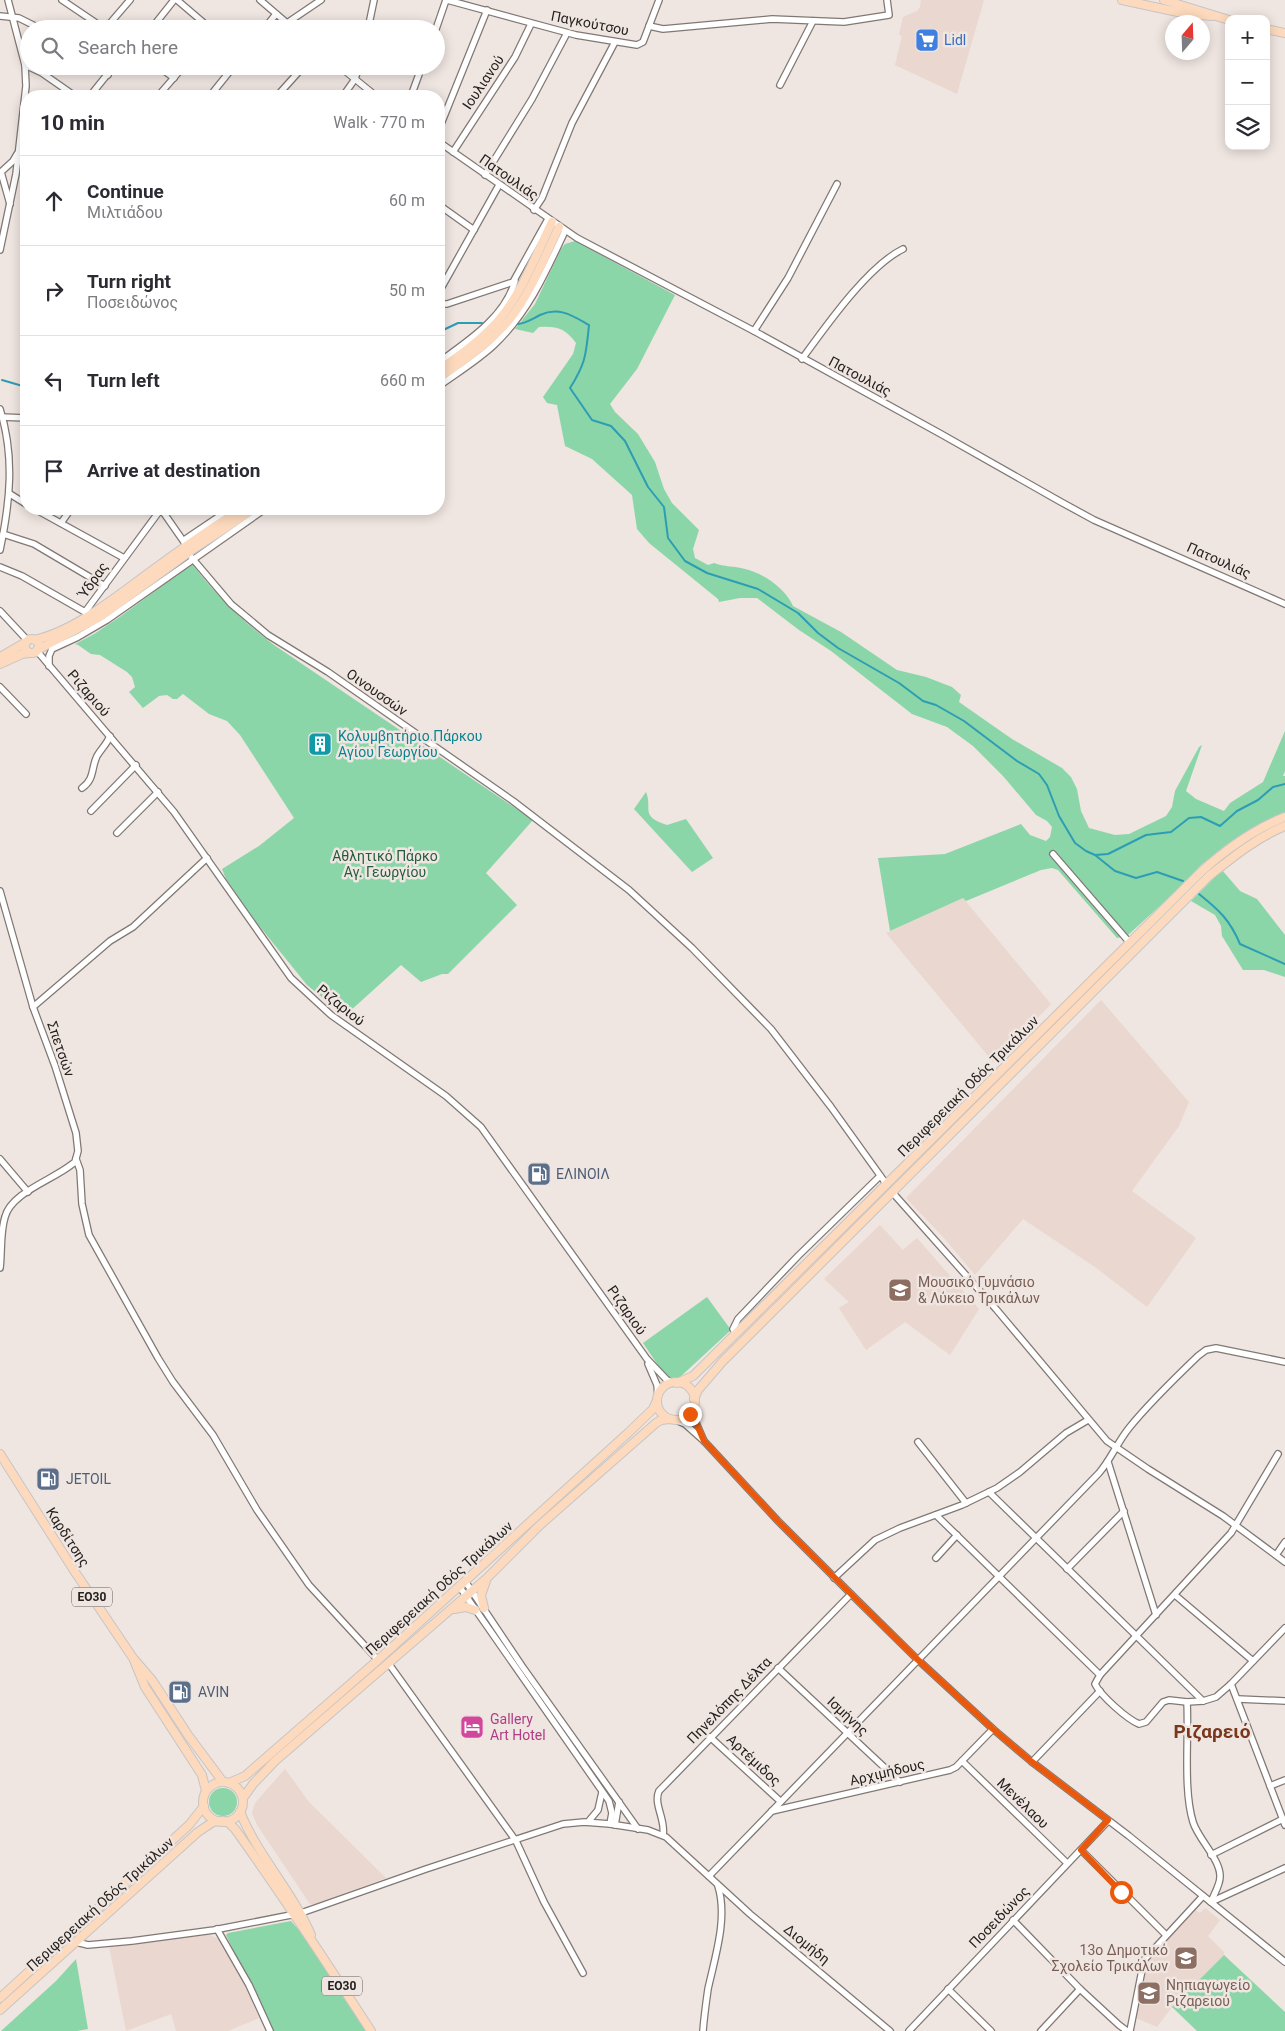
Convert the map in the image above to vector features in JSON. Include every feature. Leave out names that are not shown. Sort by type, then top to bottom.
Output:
[{"type":"main road","points":[[1122,0],[1186,14],[1212,16]]},
{"type":"main road","points":[[1164,0],[1225,19]]},
{"type":"main road","points":[[1270,30],[1285,33]]},
{"type":"main road","points":[[445,366],[478,341],[502,317],[520,286],[550,221]]},
{"type":"main road","points":[[445,374],[484,345],[511,318],[562,229]]},
{"type":"main road","points":[[0,657],[92,613],[184,541],[230,515]]},
{"type":"main road","points":[[0,664],[20,654],[34,651],[100,617],[192,550],[245,515]]},
{"type":"main road","points":[[30,641],[38,644],[34,651]]},
{"type":"main road","points":[[30,641],[25,648],[34,651]]},
{"type":"main road","name":"Περιφερειακή Οδός Τρικάλων","points":[[675,1383],[693,1376],[1218,857],[1262,827],[1285,817]]},
{"type":"main road","name":"Περιφερειακή Οδός Τρικάλων","points":[[694,1399],[698,1390],[723,1361],[1208,876],[1235,854],[1285,826]]},
{"type":"main road","points":[[675,1383],[687,1386],[694,1399],[691,1411],[686,1417],[673,1419],[659,1410],[657,1398],[663,1387],[675,1383]]},
{"type":"main road","name":"Περιφερειακή Οδός Τρικάλων","points":[[226,1782],[245,1776],[378,1660],[628,1433],[653,1409],[657,1398]]},
{"type":"main road","name":"Περιφερειακή Οδός Τρικάλων","points":[[243,1798],[252,1784],[275,1761],[473,1591],[540,1525],[634,1442],[661,1420],[673,1419]]},
{"type":"main road","name":"Καρδίτσης","points":[[0,1454],[75,1572],[133,1658],[146,1672],[188,1735],[226,1782]]},
{"type":"main road","points":[[484,1608],[482,1595],[487,1578]]},
{"type":"main road","points":[[452,1609],[463,1607],[475,1610]]},
{"type":"main road","name":"Καρδίτσης","points":[[133,1658],[145,1687],[196,1765],[206,1788]]},
{"type":"main road","points":[[204,1806],[206,1788],[226,1782]]},
{"type":"main road","name":"ΕΟ30","points":[[226,1782],[238,1788],[243,1798]]},
{"type":"main road","points":[[222,1821],[235,1817],[240,1812],[243,1798]]},
{"type":"main road","name":"Περιφερειακή Οδός Τρικάλων","points":[[0,1998],[189,1825],[204,1806]]},
{"type":"main road","name":"ΕΟ30","points":[[204,1806],[208,1814],[235,1829],[297,1914]]},
{"type":"main road","name":"ΕΟ30","points":[[240,1812],[313,1941],[371,2031]]},
{"type":"main road","name":"Περιφερειακή Οδός Τρικάλων","points":[[0,2010],[198,1832],[213,1822],[222,1821]]},
{"type":"street","points":[[8,0],[20,48]]},
{"type":"street","points":[[62,0],[92,20]]},
{"type":"street","points":[[113,20],[130,0]]},
{"type":"street","points":[[159,20],[176,0],[201,20]]},
{"type":"street","points":[[260,0],[283,20]]},
{"type":"street","points":[[306,0],[309,6]]},
{"type":"street","points":[[291,20],[320,0]]},
{"type":"street","points":[[370,20],[374,0]]},
{"type":"street","points":[[439,20],[447,0]]},
{"type":"street","name":"Παγκούτσου","points":[[447,0],[470,3],[531,24],[567,33],[637,45],[642,44],[649,26]]},
{"type":"street","points":[[659,0],[649,26],[663,29],[772,19],[844,22],[889,15],[887,0]]},
{"type":"street","points":[[445,113],[487,10]]},
{"type":"street","points":[[271,20],[276,14]]},
{"type":"street","points":[[0,16],[11,16],[26,20]]},
{"type":"street","points":[[780,84],[813,21]]},
{"type":"street","name":"Ιουλιανού","points":[[453,152],[515,57],[531,24]]},
{"type":"street","points":[[485,176],[532,99],[567,33]]},
{"type":"street","points":[[534,210],[542,198],[572,123],[615,42]]},
{"type":"street","points":[[26,75],[26,90]]},
{"type":"street","points":[[45,75],[66,90]]},
{"type":"street","points":[[95,90],[108,75]]},
{"type":"street","points":[[170,75],[174,78]]},
{"type":"street","points":[[163,90],[176,75]]},
{"type":"street","points":[[215,90],[227,75]]},
{"type":"street","points":[[282,90],[296,75]]},
{"type":"street","points":[[350,75],[369,90]]},
{"type":"street","points":[[347,90],[356,75]]},
{"type":"street","points":[[413,90],[419,75]]},
{"type":"street","points":[[0,250],[2,232],[10,206],[20,138]]},
{"type":"street","name":"Πατουλιάς","points":[[445,146],[562,229],[754,331],[1078,512],[1285,604]]},
{"type":"street","points":[[10,206],[1,178],[1,172],[2,167],[14,159],[18,151]]},
{"type":"street","points":[[2,167],[12,168],[15,176]]},
{"type":"street","points":[[1,178],[8,182],[15,176]]},
{"type":"street","points":[[754,331],[788,278],[837,184]]},
{"type":"street","points":[[445,275],[474,230],[499,185]]},
{"type":"street","points":[[445,209],[474,230]]},
{"type":"street","points":[[445,358],[471,339],[490,321],[507,298],[550,221]]},
{"type":"street","points":[[445,382],[490,349],[511,327],[533,296],[562,229]]},
{"type":"street","points":[[802,358],[839,310],[879,265],[903,249]]},
{"type":"street","points":[[445,305],[504,286],[516,279]]},
{"type":"street","points":[[0,410],[10,455],[10,494],[0,550]]},
{"type":"street","points":[[1,417],[20,418]]},
{"type":"street","points":[[0,438],[7,439]]},
{"type":"street","points":[[10,494],[20,500]]},
{"type":"street","points":[[46,515],[124,558]]},
{"type":"street","points":[[61,523],[67,515]]},
{"type":"street","name":"Ύδρας","points":[[0,567],[22,576],[85,612],[156,515]]},
{"type":"street","points":[[165,515],[184,541]]},
{"type":"street","points":[[184,541],[216,515]]},
{"type":"street","points":[[184,541],[221,515]]},
{"type":"street","points":[[49,666],[49,656],[52,648],[78,637],[107,620],[192,558],[256,515]]},
{"type":"street","points":[[3,534],[34,544],[105,586]]},
{"type":"street","name":"Οινουσσών","points":[[192,558],[231,604],[268,636],[323,669],[513,801],[629,890],[692,948],[771,1029],[832,1107],[887,1185]]},
{"type":"street","points":[[0,611],[30,641]]},
{"type":"street","name":"Ριζαριού","points":[[34,651],[158,792],[207,858],[282,967],[301,989],[352,1030],[446,1096],[481,1127],[646,1360],[657,1385],[657,1398]]},
{"type":"street","points":[[0,687],[26,714]]},
{"type":"street","points":[[82,788],[92,778],[98,754],[110,736]]},
{"type":"street","points":[[91,811],[136,765]]},
{"type":"street","points":[[117,833],[158,792]]},
{"type":"street","points":[[1052,854],[1130,943]]},
{"type":"street","points":[[33,1007],[110,941],[133,926],[207,858]]},
{"type":"street","name":"Σπετσών","points":[[0,890],[33,1007],[55,1066],[76,1133],[78,1143],[76,1159],[80,1170],[82,1204],[89,1235],[161,1364],[213,1435],[257,1510],[309,1585],[378,1660]]},
{"type":"street","points":[[0,1159],[28,1192]]},
{"type":"street","points":[[0,1268],[4,1220],[7,1208],[18,1198],[66,1170],[76,1159]]},
{"type":"street","points":[[736,1333],[733,1329],[738,1319],[880,1176]]},
{"type":"street","points":[[892,1192],[996,1309],[1106,1441],[1236,1526],[1285,1562]]},
{"type":"street","points":[[709,1876],[1108,1462],[1128,1429],[1150,1404],[1206,1350],[1216,1348],[1285,1362]]},
{"type":"street","name":"Ριζαριού","points":[[646,1360],[675,1383]]},
{"type":"street","points":[[691,1411],[704,1441]]},
{"type":"street","points":[[673,1419],[685,1424],[704,1441],[834,1578],[917,1659],[993,1729],[1032,1762],[1284,1958]]},
{"type":"street","points":[[834,1578],[875,1540],[900,1528],[966,1503],[988,1492],[1020,1472],[1066,1433],[1088,1420]]},
{"type":"street","points":[[918,1442],[966,1503]]},
{"type":"street","points":[[1278,1454],[1236,1526],[1100,1675],[1096,1684],[1100,1691],[1131,1721],[1139,1724],[1146,1722],[1164,1702],[1169,1700],[1203,1701],[1216,1697],[1285,1628]]},
{"type":"street","points":[[1108,1462],[1156,1614]]},
{"type":"street","points":[[988,1492],[1203,1701]]},
{"type":"street","points":[[1067,1569],[1124,1511]]},
{"type":"street","points":[[936,1515],[1100,1675]]},
{"type":"street","points":[[936,1558],[957,1535]]},
{"type":"street","points":[[1276,1555],[1285,1542]]},
{"type":"street","points":[[462,1583],[473,1591],[528,1674],[638,1828]]},
{"type":"street","points":[[462,1583],[466,1597],[602,1792],[610,1805],[613,1824]]},
{"type":"street","name":"Πηνελόπης Δέλτα","points":[[663,1835],[664,1822],[657,1801],[657,1794],[710,1737],[851,1594]]},
{"type":"street","points":[[1175,1595],[1252,1661]]},
{"type":"street","points":[[389,1664],[516,1841],[544,1902],[583,1973]]},
{"type":"street","name":"Ισμήνης","points":[[778,1668],[900,1782]]},
{"type":"street","points":[[1211,1855],[1284,1822],[1231,1684]]},
{"type":"street","points":[[1032,1762],[1100,1691]]},
{"type":"street","points":[[1238,1700],[1285,1701]]},
{"type":"street","points":[[1187,1702],[1189,1807],[1197,1834],[1219,1870],[1220,1878],[1211,1902]]},
{"type":"street","name":"Αρχιμήδους","points":[[771,1811],[950,1770],[993,1729]]},
{"type":"street","name":"Αρτέμιδος","points":[[710,1737],[780,1802]]},
{"type":"street","name":"Μενέλαου","points":[[962,1760],[1067,1863]]},
{"type":"street","points":[[1270,1786],[1285,1780]]},
{"type":"street","points":[[588,1822],[598,1810],[602,1792]]},
{"type":"street","points":[[613,1824],[619,1802]]},
{"type":"street","name":"Ποσειδώνος","points":[[909,2031],[1108,1820]]},
{"type":"street","points":[[76,1942],[90,1945],[217,1929],[297,1914],[563,1824],[588,1822],[613,1824],[663,1835]]},
{"type":"street","name":"Διομήδη","points":[[663,1835],[717,1884],[890,2031]]},
{"type":"street","points":[[1081,1850],[1166,1936]]},
{"type":"street","points":[[1211,1902],[1285,1868]]},
{"type":"street","points":[[703,2031],[708,1991],[721,1921],[721,1897],[717,1884]]},
{"type":"street","points":[[1013,1920],[1080,1989],[1129,2031],[1144,1960],[1203,1896]]},
{"type":"street","points":[[217,1929],[249,1985],[270,2031]]},
{"type":"street","points":[[948,1989],[991,2031]]},
{"type":"street","points":[[1041,2031],[1080,1989]]},
{"type":"shaded area","points":[[921,0],[984,0],[957,94],[895,65],[902,36],[899,34],[903,17],[917,11]]},
{"type":"shaded area","points":[[963,898],[1051,1004],[994,1063],[886,933]]},
{"type":"shaded area","points":[[1101,1000],[1189,1102],[1179,1126],[1132,1191],[1196,1238],[1147,1307],[1095,1267],[1023,1219],[975,1275],[944,1238],[906,1198]]},
{"type":"shaded area","name":"Μουσικό Γυμνάσιο & Λύκειο Τρικάλων","points":[[880,1225],[903,1250],[917,1238],[979,1309],[950,1355],[905,1322],[866,1350],[839,1308],[849,1302],[824,1279]]},
{"type":"shaded area","points":[[285,1769],[309,1802],[386,1878],[316,1904],[310,1904],[257,1825],[252,1813],[255,1803]]},
{"type":"shaded area","name":"13ο Δημοτικό Σχολείο Τρικάλων","points":[[1205,1908],[1220,1920],[1208,1936],[1224,1952],[1224,1955],[1172,2007],[1157,2027],[1136,2018],[1144,1969],[1149,1960],[1195,1910],[1200,1913]]},
{"type":"shaded area","points":[[205,1933],[221,1940],[242,1979],[259,2018],[228,2031],[176,2031],[171,2014],[126,2031],[109,1946]]},
{"type":"green space","points":[[575,241],[675,295],[637,369],[610,404],[615,412],[638,434],[655,462],[664,489],[672,503],[699,530],[693,549],[695,558],[708,565],[714,563],[745,569],[759,574],[779,588],[793,606],[841,632],[897,670],[926,677],[952,687],[961,695],[959,702],[1012,739],[1062,768],[1071,777],[1077,789],[1081,811],[1089,828],[1115,835],[1129,834],[1166,816],[1172,807],[1175,791],[1199,747],[1202,745],[1186,791],[1196,799],[1224,811],[1230,803],[1263,782],[1285,731],[1285,771],[1283,776],[1285,776],[1285,813],[1250,829],[1226,845],[1201,865],[1174,893],[1127,936],[1117,938],[1058,870],[1052,868],[1041,870],[966,901],[963,898],[890,931],[878,858],[945,854],[1021,824],[1030,835],[1046,841],[1050,837],[1052,827],[1047,821],[1036,815],[1003,776],[973,746],[947,727],[912,714],[831,651],[799,630],[757,598],[740,598],[719,602],[718,599],[649,543],[637,529],[632,495],[592,459],[565,446],[557,405],[547,403],[543,397],[573,354],[576,343],[564,331],[556,328],[539,327],[533,333],[515,329],[535,304],[561,249],[565,244]]},
{"type":"green space","name":"Αθλητικό Πάρκο Αγ. Γεωργίου","points":[[192,564],[230,607],[274,645],[533,820],[486,873],[517,905],[448,974],[442,974],[421,982],[401,965],[349,1012],[340,1012],[307,985],[248,912],[226,879],[222,869],[259,846],[294,818],[240,735],[227,721],[209,714],[183,694],[177,699],[167,695],[159,696],[143,708],[129,692],[135,687],[132,677],[127,672],[100,655],[91,654],[75,644],[121,616]]},
{"type":"green space","points":[[646,792],[649,812],[653,818],[667,825],[686,819],[713,858],[692,872],[634,809]]},
{"type":"green space","points":[[1222,870],[1240,891],[1257,899],[1285,935],[1285,977],[1264,970],[1243,970],[1222,936],[1221,926],[1215,915],[1191,901]]},
{"type":"green space","points":[[707,1297],[731,1330],[680,1377],[675,1380],[666,1377],[643,1343]]},
{"type":"green space","points":[[223,1788],[233,1792],[237,1802],[233,1812],[223,1816],[213,1812],[209,1802],[213,1792]]},
{"type":"green space","points":[[291,1921],[306,1938],[367,2031],[272,2031],[226,1935],[228,1933]]},
{"type":"green space","points":[[1224,1955],[1285,2012],[1285,2031],[1197,2031],[1172,2007]]},
{"type":"green space","points":[[76,1959],[88,2029],[77,2031],[1,2031],[56,1981]]},
{"type":"waterway","points":[[518,324],[527,322],[547,312],[560,312],[566,313],[589,325],[584,358],[570,388],[592,420],[611,426],[625,441],[648,487],[664,507],[668,538],[685,561],[707,573],[758,589],[798,613],[818,633],[838,648],[899,683],[923,701],[936,705],[964,721],[1017,761],[1039,774],[1047,785],[1059,816],[1075,843],[1086,851],[1095,855],[1108,854],[1146,835],[1171,832],[1189,818],[1201,817],[1220,826],[1237,811],[1258,800],[1273,787],[1285,784]]},
{"type":"waterway","points":[[445,329],[458,323],[482,323]]},
{"type":"waterway","points":[[2,380],[20,385]]},
{"type":"waterway","points":[[1095,855],[1115,871],[1136,878],[1157,872],[1183,881]]},
{"type":"waterway","points":[[1199,894],[1223,916],[1240,944],[1285,964]]},
{"type":"place","name":"Lidl","points":[[927,40]]},
{"type":"place","name":"Κολυμβητήριο Πάρκου Αγίου Γεωργίου","points":[[320,744]]},
{"type":"place","name":"ΕΛΙΝΟΙΛ","points":[[539,1174]]},
{"type":"place","name":"Μουσικό Γυμνάσιο & Λύκειο Τρικάλων","points":[[900,1290]]},
{"type":"place","name":"JETOIL","points":[[48,1479]]},
{"type":"place","name":"AVIN","points":[[180,1692]]},
{"type":"place","name":"Gallery Art Hotel","points":[[472,1727]]},
{"type":"place","name":"13ο Δημοτικό Σχολείο Τρικάλων","points":[[1186,1958]]},
{"type":"place","name":"Νηπιαγωγείο Ριζαρειού","points":[[1149,1993]]},
{"type":"district","name":"Ριζαρειό","points":[[1212,1731]]},
{"type":"route","points":[[690,1414],[691,1411],[704,1441],[727,1467],[834,1578],[917,1659],[1032,1762],[1108,1820],[1081,1850],[1121,1892]]}]
